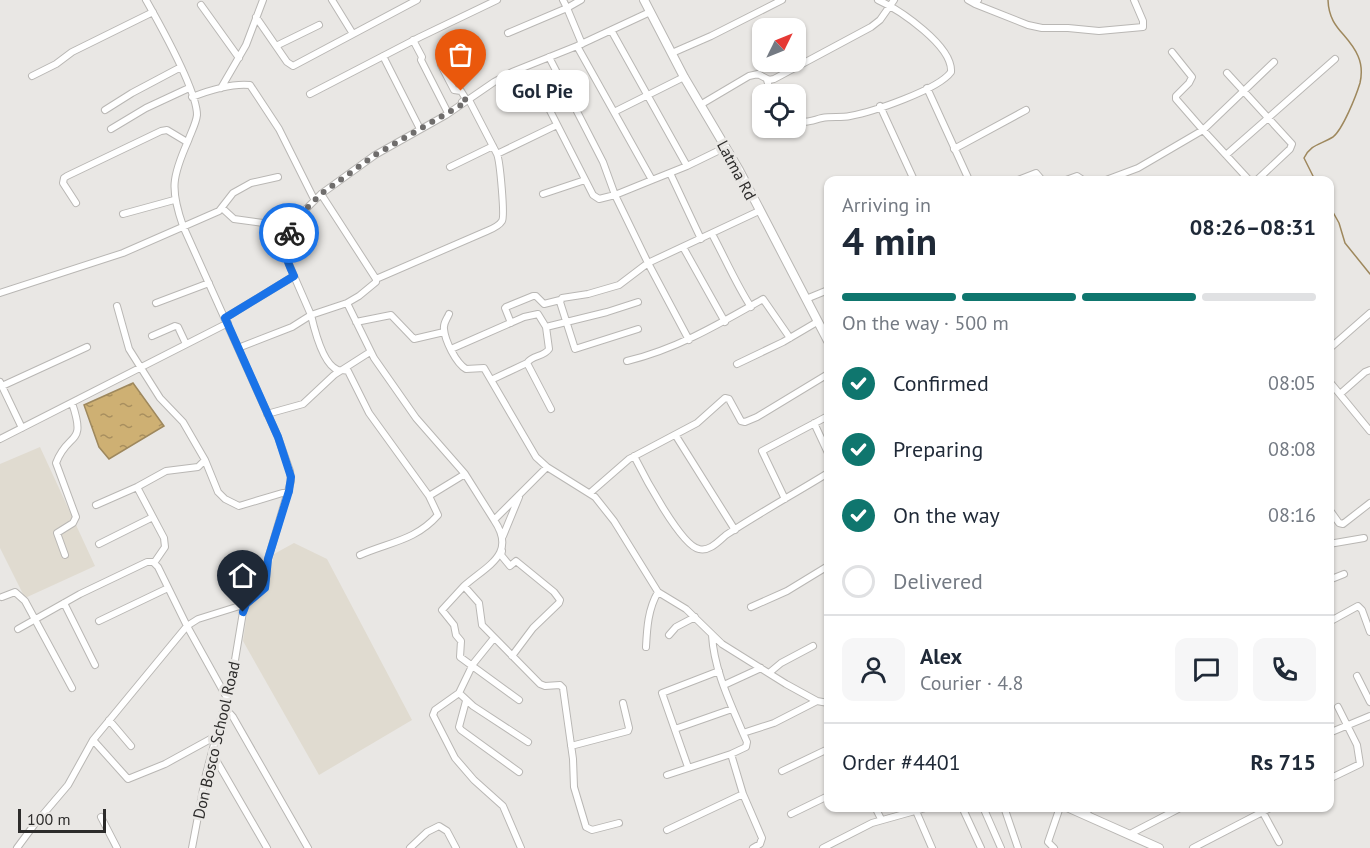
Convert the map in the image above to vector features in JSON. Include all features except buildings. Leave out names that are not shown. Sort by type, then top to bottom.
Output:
[{"type":"street","points":[[17,848],[68,785],[93,740],[187,626],[198,619],[246,604],[265,588],[268,559],[289,491],[291,477],[288,462],[183,226],[174,200],[174,182],[197,116],[181,67],[146,0]]},
{"type":"street","points":[[221,88],[239,58],[262,0]]},
{"type":"street","points":[[332,0],[353,34]]},
{"type":"street","points":[[256,17],[287,62],[293,66],[417,0]]},
{"type":"street","points":[[310,94],[413,40],[497,0]]},
{"type":"street","points":[[563,0],[579,45],[652,180]]},
{"type":"street","points":[[508,33],[567,8],[580,0]]},
{"type":"street","points":[[672,53],[782,0]]},
{"type":"street","points":[[806,122],[833,116],[851,116],[927,88],[948,76],[951,69],[950,63],[939,47],[892,3],[878,0]]},
{"type":"street","points":[[968,0],[1035,27],[1100,31],[1143,27],[1143,21],[1134,0]]},
{"type":"street","points":[[767,80],[774,79],[871,27],[880,20],[892,3]]},
{"type":"street","points":[[201,4],[239,58]]},
{"type":"street","points":[[344,369],[338,370],[326,356],[284,252],[285,241],[300,215],[314,199],[375,155],[466,102],[494,82],[512,72],[611,30],[647,4]]},
{"type":"street","name":"Latma Rd","points":[[647,4],[700,105],[726,147],[824,334]]},
{"type":"street","points":[[32,76],[56,64],[72,52],[153,12]]},
{"type":"street","points":[[276,46],[319,25]]},
{"type":"street","points":[[611,30],[687,166]]},
{"type":"street","points":[[413,40],[448,113]]},
{"type":"street","points":[[1172,52],[1192,77],[1176,99],[1245,176]]},
{"type":"street","points":[[383,56],[420,129]]},
{"type":"street","points":[[549,57],[603,162],[615,195],[648,263],[689,340]]},
{"type":"street","points":[[1226,155],[1335,59]]},
{"type":"street","points":[[1117,176],[1138,168],[1203,130],[1274,62]]},
{"type":"street","points":[[441,65],[454,90],[461,91],[466,99],[461,102],[466,102]]},
{"type":"street","points":[[105,110],[181,67]]},
{"type":"street","points":[[1227,73],[1292,146],[1261,176]]},
{"type":"street","points":[[700,105],[749,76],[760,74],[768,84]]},
{"type":"street","points":[[614,112],[684,76]]},
{"type":"street","points":[[192,97],[221,88],[242,84],[250,85],[279,129],[314,199]]},
{"type":"street","points":[[111,129],[146,108],[189,88]]},
{"type":"street","points":[[927,88],[967,176]]},
{"type":"street","points":[[541,93],[597,199],[615,195],[670,173],[726,147]]},
{"type":"street","points":[[238,348],[292,327],[311,315],[347,303],[376,282],[376,279],[487,231],[500,223],[503,216],[501,168],[493,146],[466,102]]},
{"type":"street","points":[[880,106],[912,176]]},
{"type":"street","points":[[954,149],[1026,110]]},
{"type":"street","points":[[497,154],[557,126]]},
{"type":"street","points":[[76,203],[63,183],[67,176],[161,131],[167,130],[187,142]]},
{"type":"street","points":[[450,167],[493,146]]},
{"type":"street","points":[[670,173],[701,239]]},
{"type":"street","points":[[0,293],[123,253],[219,211],[237,190],[251,183],[278,177]]},
{"type":"street","points":[[543,194],[585,180]]},
{"type":"street","points":[[321,194],[376,279]]},
{"type":"street","points":[[123,214],[174,200]]},
{"type":"street","points":[[222,208],[234,219],[292,227]]},
{"type":"street","points":[[511,323],[506,307],[535,296],[544,304],[619,285],[648,263],[759,211]]},
{"type":"street","points":[[712,234],[751,307]]},
{"type":"street","points":[[683,247],[725,322]]},
{"type":"street","points":[[0,440],[186,344],[294,276]]},
{"type":"street","points":[[156,303],[209,283]]},
{"type":"street","points":[[806,299],[824,292]]},
{"type":"street","points":[[560,300],[565,322],[574,348],[577,350],[638,329]]},
{"type":"street","points":[[627,361],[689,340],[765,300],[790,338]]},
{"type":"street","points":[[546,327],[638,302]]},
{"type":"street","points":[[347,303],[370,352],[416,418],[465,474],[503,536]]},
{"type":"street","points":[[117,306],[125,340],[160,398],[183,422],[206,460],[218,492],[225,499],[239,506],[289,491]]},
{"type":"street","points":[[452,348],[536,313],[542,317],[546,327],[549,350],[491,380]]},
{"type":"street","points":[[1334,344],[1370,313]]},
{"type":"street","points":[[449,314],[444,325],[444,332],[463,367],[470,369],[482,367],[487,370],[530,448],[547,467],[590,493],[614,521],[658,592],[695,617],[722,644],[760,668],[824,702]]},
{"type":"street","points":[[356,322],[391,315],[414,339],[444,332]]},
{"type":"street","points":[[737,364],[817,322]]},
{"type":"street","points":[[152,336],[175,326],[186,344]]},
{"type":"street","points":[[22,428],[1,384],[87,347]]},
{"type":"street","points":[[267,414],[303,404],[333,375],[370,352]]},
{"type":"street","points":[[527,363],[551,409]]},
{"type":"street","points":[[344,369],[349,374],[369,413],[429,496],[438,515],[406,539],[360,555]]},
{"type":"street","points":[[1340,394],[1370,370]]},
{"type":"street","points":[[590,493],[634,456],[697,423],[725,398],[729,399],[741,421],[745,422],[824,376]]},
{"type":"street","points":[[1334,387],[1370,431]]},
{"type":"street","points":[[65,555],[57,533],[73,523],[76,517],[56,463],[78,430],[79,425],[72,403]]},
{"type":"street","points":[[785,499],[762,451],[824,418]]},
{"type":"street","points":[[814,423],[824,444]]},
{"type":"street","points":[[676,436],[735,530]]},
{"type":"street","points":[[634,456],[672,522],[692,547],[701,550],[709,548],[824,475]]},
{"type":"street","points":[[96,505],[166,471],[198,466],[206,460]]},
{"type":"street","points":[[494,520],[547,467]]},
{"type":"street","points":[[429,496],[465,474]]},
{"type":"street","points":[[137,487],[164,538],[165,547],[154,563]]},
{"type":"street","points":[[512,656],[533,628],[560,600],[554,592],[516,561],[510,566],[501,555],[503,536],[520,496],[515,499]]},
{"type":"street","points":[[1334,516],[1339,523],[1343,524],[1370,503]]},
{"type":"street","points":[[99,544],[153,517]]},
{"type":"street","points":[[1334,543],[1364,538]]},
{"type":"street","points":[[502,551],[442,610],[454,625],[456,635],[461,641],[460,657],[519,700]]},
{"type":"street","points":[[18,629],[64,603],[147,562],[154,563]]},
{"type":"street","points":[[154,563],[227,698]]},
{"type":"street","points":[[751,607],[787,591],[824,568]]},
{"type":"street","points":[[1334,578],[1344,574]]},
{"type":"street","points":[[464,586],[479,603],[481,623],[494,638],[543,686],[562,687],[575,791],[586,827],[592,830],[619,823]]},
{"type":"street","points":[[99,621],[168,588]]},
{"type":"street","points":[[2,597],[14,592],[25,601],[72,688]]},
{"type":"street","points":[[646,648],[648,622],[653,600],[658,592]]},
{"type":"street","points":[[64,603],[95,665]]},
{"type":"street","name":"Don Bosco School Road","points":[[192,848],[212,753],[225,708],[246,604]]},
{"type":"street","points":[[1334,619],[1358,606],[1362,610],[1370,632]]},
{"type":"street","points":[[669,634],[675,627],[695,617]]},
{"type":"street","points":[[667,776],[746,747],[747,742],[718,671],[712,635]]},
{"type":"street","points":[[494,638],[471,666],[459,693],[435,710],[433,715],[454,758],[500,803],[521,848]]},
{"type":"street","points":[[769,673],[781,663],[813,646]]},
{"type":"street","points":[[724,685],[760,668]]},
{"type":"street","points":[[688,767],[663,693],[718,671]]},
{"type":"street","points":[[1357,676],[1370,702]]},
{"type":"street","points":[[459,693],[466,701],[528,742]]},
{"type":"street","points":[[466,701],[459,727],[461,730],[519,772]]},
{"type":"street","points":[[744,734],[774,723],[818,701]]},
{"type":"street","points":[[571,746],[628,731],[623,703]]},
{"type":"street","points":[[1334,776],[1360,764],[1357,745],[1338,707]]},
{"type":"street","points":[[225,708],[233,717],[308,848]]},
{"type":"street","points":[[675,729],[732,709]]},
{"type":"street","points":[[1334,731],[1370,716]]},
{"type":"street","points":[[109,720],[131,746]]},
{"type":"street","points":[[93,740],[128,779],[165,764],[217,736]]},
{"type":"street","points":[[782,771],[824,751]]},
{"type":"street","points":[[212,753],[267,848]]},
{"type":"street","points":[[731,754],[743,794],[762,838],[762,842],[756,847]]},
{"type":"street","points":[[668,830],[743,794]]},
{"type":"street","points":[[791,814],[824,798]]},
{"type":"street","points":[[878,812],[881,819]]},
{"type":"street","points":[[823,848],[897,812]]},
{"type":"street","points":[[916,812],[932,848]]},
{"type":"street","points":[[964,812],[981,848]]},
{"type":"street","points":[[985,812],[1001,848]]},
{"type":"street","points":[[1006,812],[1018,848]]},
{"type":"street","points":[[1054,848],[1048,842],[1058,812]]},
{"type":"street","points":[[1079,812],[1130,834],[1145,845],[1159,848]]},
{"type":"street","points":[[1130,834],[1172,812]]},
{"type":"street","points":[[1193,848],[1257,812]]},
{"type":"street","points":[[1264,812],[1279,842]]},
{"type":"street","points":[[101,817],[117,848]]},
{"type":"street","points":[[410,848],[427,832],[439,826],[447,831],[456,848]]},
{"type":"street","points":[[836,840],[839,848]]},
{"type":"shaded area","points":[[40,447],[95,566],[25,598],[0,548],[0,464]]},
{"type":"shaded area","points":[[294,543],[327,559],[412,720],[319,775],[243,641],[248,606],[266,590],[274,554]]},
{"type":"water","points":[[133,383],[164,426],[109,459],[99,447],[84,405]]},
{"type":"waterway","points":[[1313,176],[1304,158],[1313,147],[1337,133],[1352,104],[1361,76],[1358,56],[1335,24],[1329,10],[1328,0]]},
{"type":"waterway","points":[[1334,214],[1345,243],[1370,274]]},
{"type":"way so far","points":[[289,233],[300,215],[314,199],[375,155],[463,104],[461,102],[466,99],[461,91]]},
{"type":"place","name":"Gol Pie","points":[[461,91]]},
{"type":"route","points":[[243,612],[246,604],[265,588],[268,559],[289,491],[291,477],[278,437],[225,318],[294,276],[284,252],[285,241],[289,233]]}]
